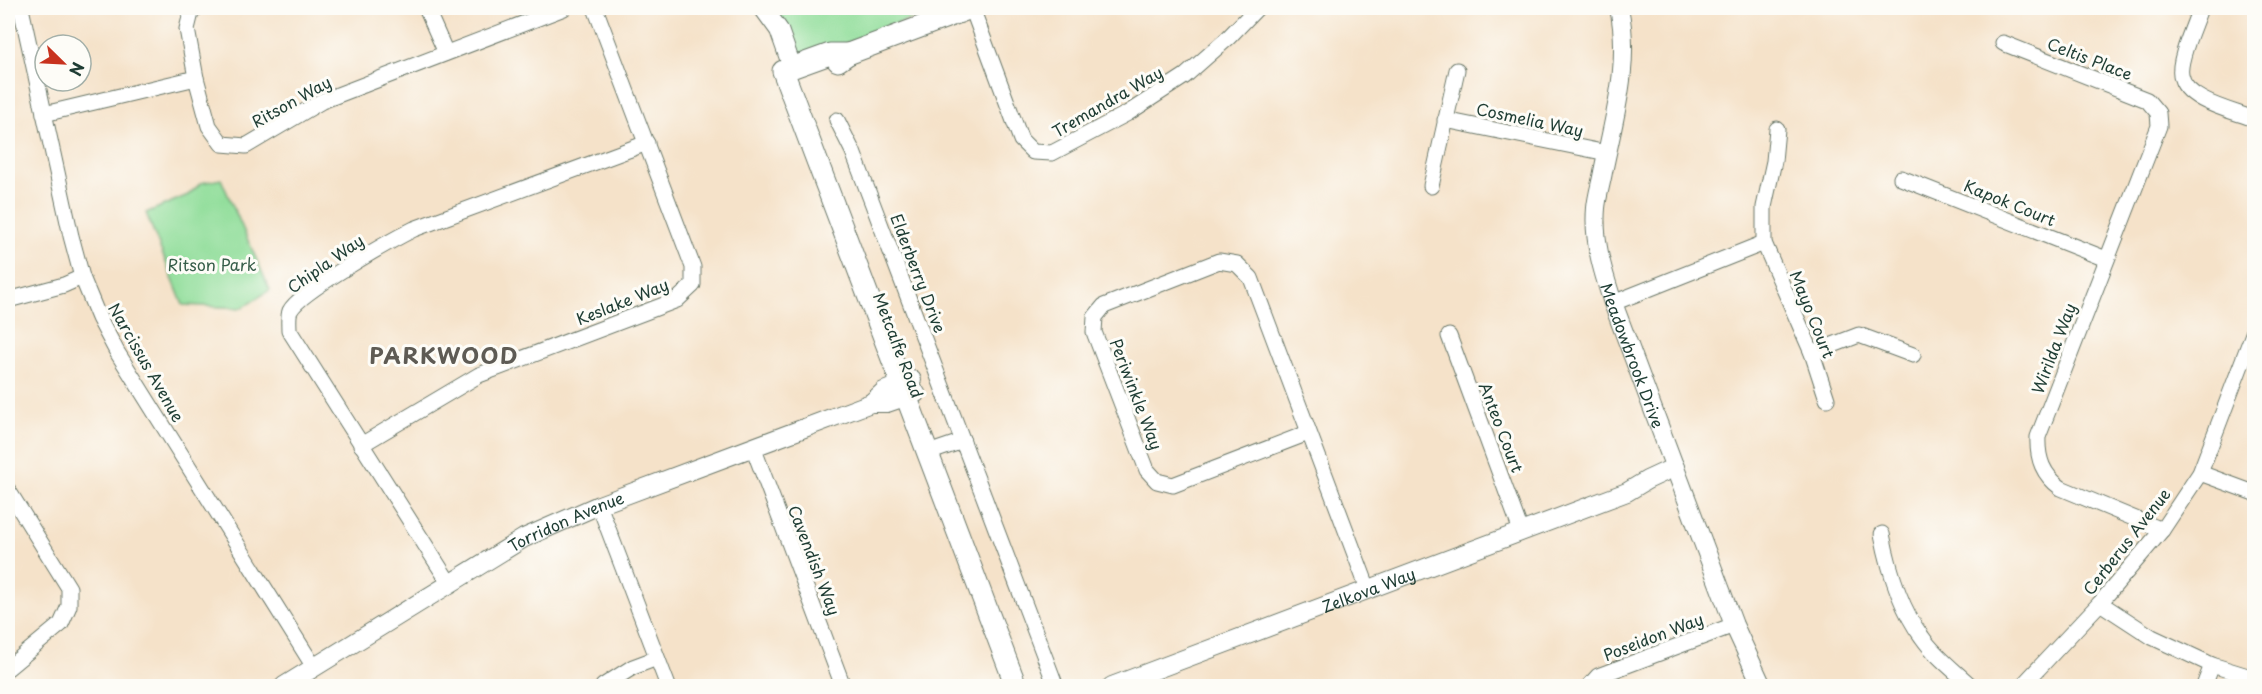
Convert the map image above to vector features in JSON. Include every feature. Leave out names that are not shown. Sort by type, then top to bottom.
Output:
[{"type":"main road","points":[[790,75],[830,54],[848,54],[972,8]]},
{"type":"main road","name":"Metcalfe Road","points":[[790,75],[933,451],[1028,687]]},
{"type":"main road","name":"Metcalfe Road","points":[[933,451],[1016,687]]},
{"type":"street","name":"Narcissus Avenue","points":[[21,8],[71,236],[82,277],[99,318],[117,352],[314,667]]},
{"type":"street","name":"Ritson Way","points":[[196,8],[191,14],[187,28],[196,78],[209,126],[222,144],[246,146],[322,101],[564,8]]},
{"type":"street","points":[[426,8],[446,53]]},
{"type":"street","name":"Keslake Way","points":[[361,445],[479,375],[677,300],[693,285],[693,267],[595,8]]},
{"type":"street","name":"Metcalfe Road","points":[[762,8],[790,75]]},
{"type":"street","name":"Tremandra Way","points":[[972,8],[1021,140],[1033,152],[1052,153],[1128,113],[1185,76],[1228,38],[1257,8]]},
{"type":"street","name":"Meadowbrook Drive","points":[[1619,8],[1624,62],[1619,98],[1596,208],[1596,236],[1600,263],[1734,625],[1762,687]]},
{"type":"street","points":[[2200,8],[2181,64],[2180,75],[2184,85],[2200,99],[2254,119]]},
{"type":"street","name":"Celtis Place","points":[[2003,43],[2147,100],[2158,113]]},
{"type":"street","points":[[1431,186],[1457,70]]},
{"type":"street","points":[[44,114],[196,78]]},
{"type":"street","name":"Wirilda Way","points":[[2158,113],[2159,126],[2038,437],[2037,454],[2050,480],[2061,488],[2162,530]]},
{"type":"street","name":"Elderberry Drive","points":[[837,120],[853,152],[1055,684]]},
{"type":"street","name":"Cosmelia Way","points":[[1445,120],[1607,153]]},
{"type":"street","name":"Mayo Court","points":[[1777,129],[1764,207],[1764,243],[1812,353],[1827,399]]},
{"type":"street","name":"Chipla Way","points":[[450,584],[289,330],[290,311],[304,296],[386,242],[414,229],[647,143]]},
{"type":"street","name":"Kapok Court","points":[[1901,178],[2106,259]]},
{"type":"street","points":[[1613,303],[1764,243]]},
{"type":"street","name":"Periwinkle Way","points":[[1308,433],[1173,485],[1157,481],[1147,470],[1094,332],[1095,317],[1104,306],[1219,261],[1236,264],[1251,278],[1368,589]]},
{"type":"street","points":[[8,300],[64,285],[82,277]]},
{"type":"street","name":"Cerberus Avenue","points":[[2022,687],[2100,603],[2162,530],[2200,473],[2254,330]]},
{"type":"street","points":[[1812,353],[1859,335],[1913,355]]},
{"type":"street","name":"Anteo Court","points":[[1449,336],[1521,531]]},
{"type":"street","name":"Torridon Avenue","points":[[284,687],[524,538],[599,505],[871,403],[884,391],[909,388]]},
{"type":"street","points":[[933,451],[963,441]]},
{"type":"street","name":"Cavendish Way","points":[[753,447],[843,687]]},
{"type":"street","name":"Zelkova Way","points":[[1112,687],[1626,492],[1651,488],[1677,473]]},
{"type":"street","points":[[2200,473],[2254,493]]},
{"type":"street","points":[[8,490],[69,588],[69,606],[61,624],[8,668]]},
{"type":"street","points":[[599,505],[668,687]]},
{"type":"street","points":[[1882,534],[1888,565],[1907,615],[1923,639],[1971,687]]},
{"type":"street","points":[[2100,603],[2152,638],[2212,665],[2254,678]]},
{"type":"street","name":"Poseidon Way","points":[[1589,687],[1598,676],[1734,625]]},
{"type":"street","points":[[603,687],[633,667],[657,658]]},
{"type":"street","points":[[2204,687],[2212,665]]},
{"type":"green space","points":[[766,8],[940,8],[828,50],[798,56],[791,49]]},
{"type":"green space","name":"Ritson Park","points":[[221,179],[270,290],[242,308],[183,305],[146,213],[188,195],[201,183]]},
{"type":"district","name":"PARKWOOD","points":[[444,354]]}]
